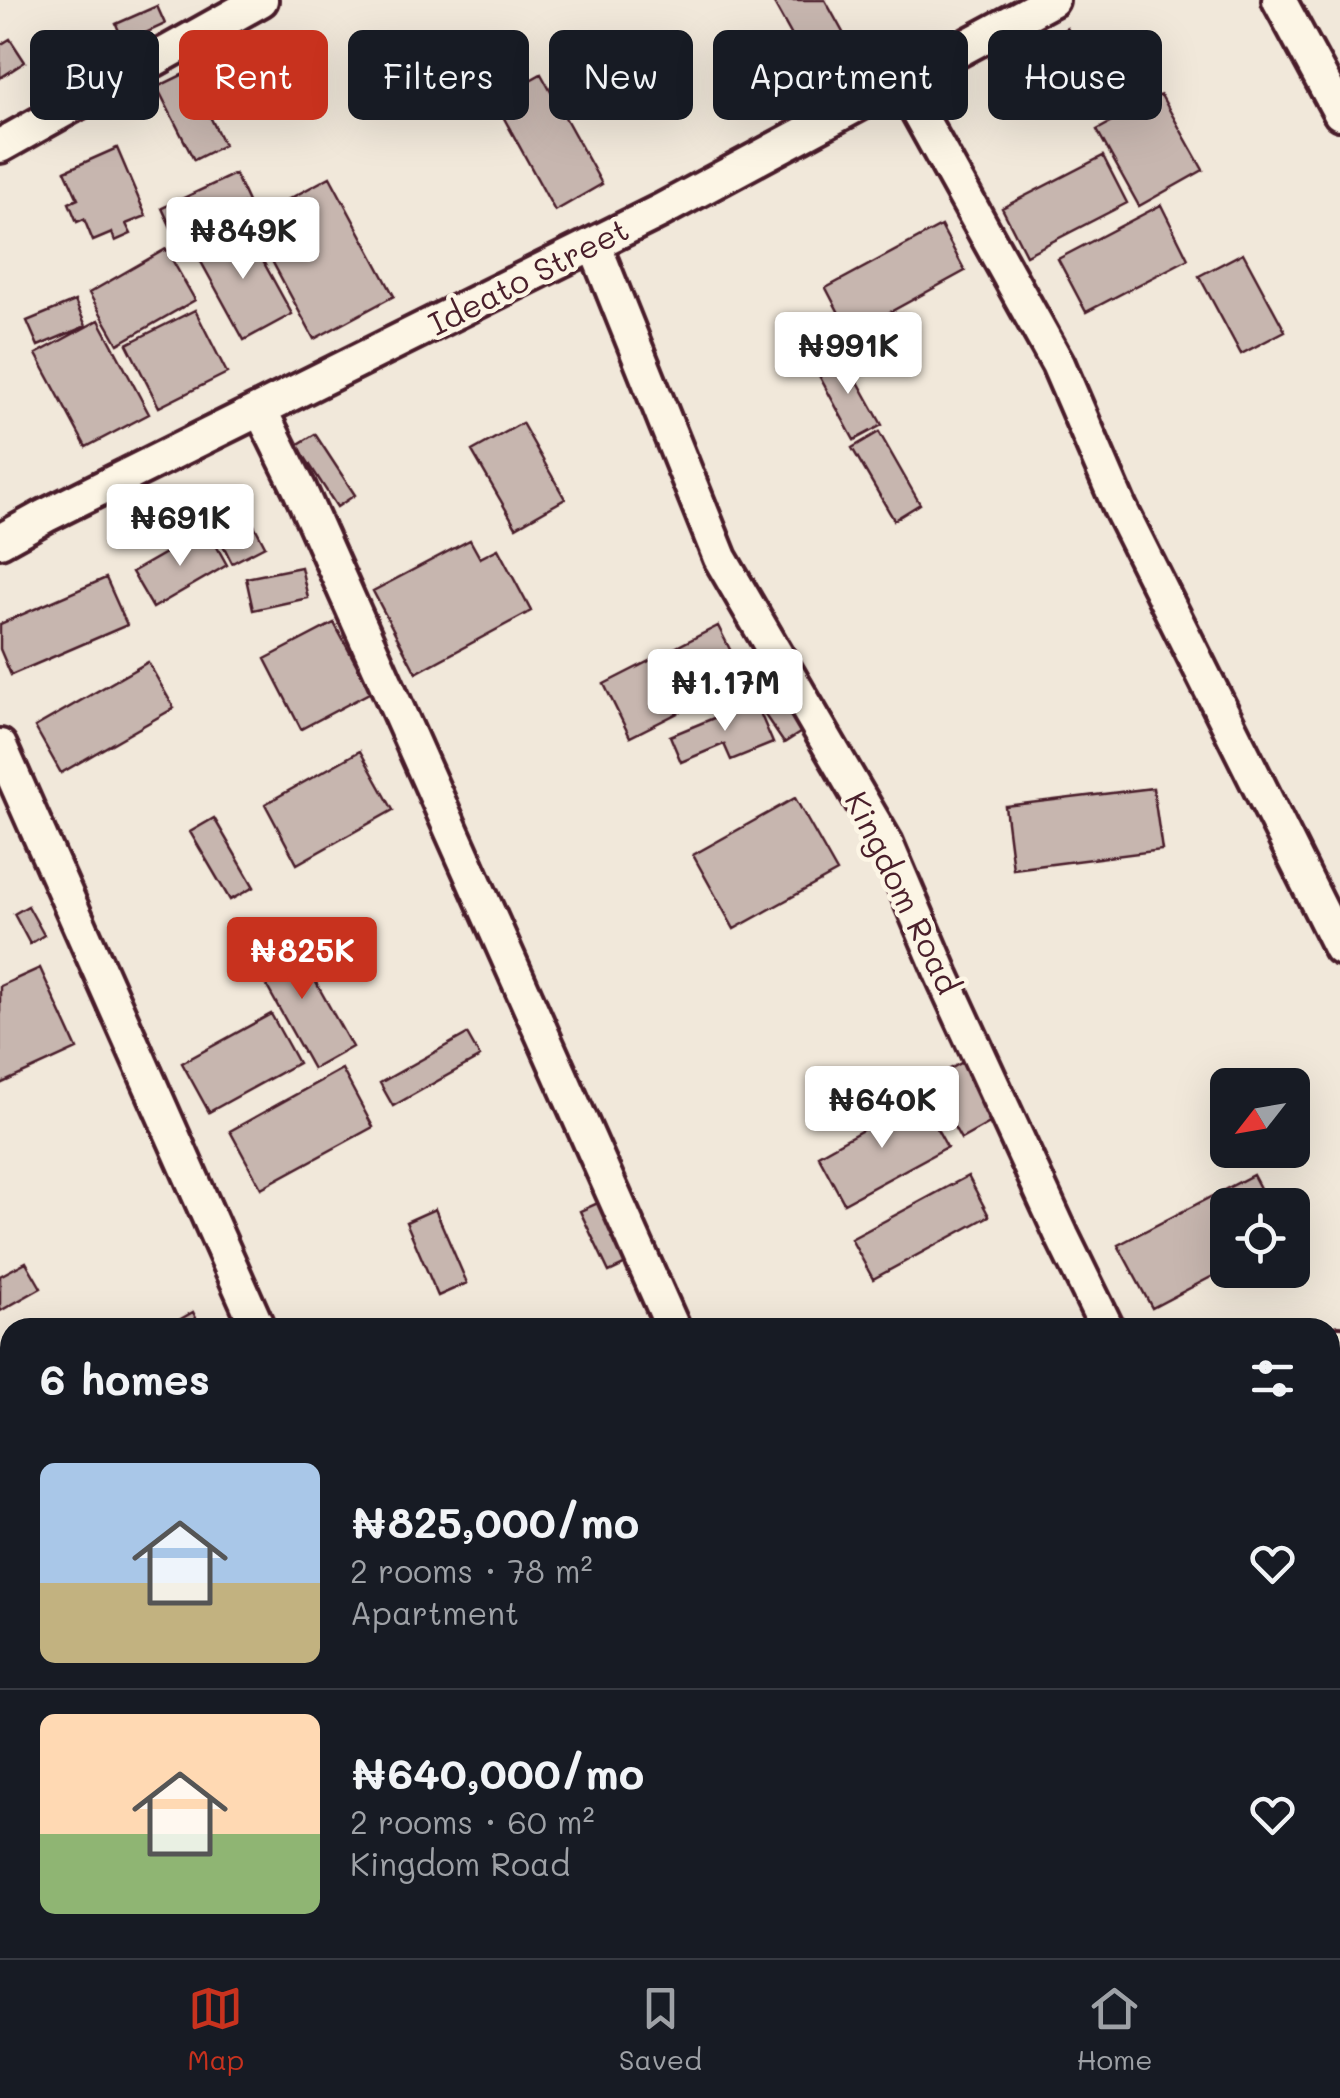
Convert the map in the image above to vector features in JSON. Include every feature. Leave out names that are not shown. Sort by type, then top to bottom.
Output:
[{"type":"street","points":[[0,146],[261,0]]},
{"type":"street","name":"Ideato Street","points":[[968,46],[1052,0]]},
{"type":"street","points":[[1279,0],[1340,113]]},
{"type":"street","name":"Ideato Street","points":[[0,541],[594,244],[831,120]]},
{"type":"street","points":[[923,120],[1058,364],[1120,508],[1340,948]]},
{"type":"street","name":"Kingdom Road","points":[[594,244],[720,558],[886,842],[942,975],[1102,1318]]},
{"type":"street","points":[[261,410],[669,1318]]},
{"type":"street","points":[[0,746],[254,1318]]},
{"type":"building","points":[[772,0],[825,0],[842,30],[789,30]]},
{"type":"building","points":[[157,6],[165,24],[152,30],[119,30],[116,24]]},
{"type":"building","points":[[10,39],[25,62],[0,78],[0,45]]},
{"type":"building","points":[[541,74],[549,88],[549,120],[567,120],[602,184],[555,211],[505,120],[529,120],[529,81]]},
{"type":"building","points":[[179,76],[179,120],[212,120],[224,145],[194,160],[159,86]]},
{"type":"building","points":[[1162,97],[1203,170],[1139,206],[1097,130],[1115,120],[1162,120]]},
{"type":"building","points":[[117,148],[146,216],[126,224],[131,234],[115,241],[112,233],[93,241],[84,219],[77,222],[69,203],[78,199],[65,171]]},
{"type":"building","points":[[1103,156],[1127,203],[1026,255],[1002,208]]},
{"type":"building","points":[[235,174],[248,202],[175,236],[162,208]]},
{"type":"building","points":[[330,177],[394,296],[314,339],[250,220]]},
{"type":"building","points":[[1161,205],[1188,259],[1086,312],[1058,259]]},
{"type":"building","points":[[242,223],[292,314],[244,340],[194,249]]},
{"type":"building","points":[[941,226],[965,271],[850,334],[826,288]]},
{"type":"building","points":[[166,249],[195,300],[118,344],[89,293]]},
{"type":"building","points":[[1243,253],[1285,331],[1241,354],[1199,276]]},
{"type":"building","points":[[75,301],[86,326],[38,346],[27,321]]},
{"type":"building","points":[[195,310],[227,373],[159,407],[127,344]]},
{"type":"building","points":[[99,320],[149,414],[86,447],[36,354]]},
{"type":"building","points":[[842,353],[882,425],[854,440],[815,368]]},
{"type":"building","points":[[522,423],[565,499],[516,527],[472,451]]},
{"type":"building","points":[[879,432],[920,504],[894,520],[852,448]]},
{"type":"building","points":[[315,434],[355,495],[337,507],[297,445]]},
{"type":"building","points":[[254,525],[265,546],[232,563],[221,541]]},
{"type":"building","points":[[207,529],[227,565],[153,608],[132,572]]},
{"type":"building","points":[[470,540],[480,558],[498,549],[531,611],[416,673],[373,591]]},
{"type":"building","points":[[301,567],[308,598],[253,610],[246,578]]},
{"type":"building","points":[[106,578],[127,625],[11,675],[0,649],[0,624]]},
{"type":"building","points":[[334,623],[371,692],[301,729],[265,659]]},
{"type":"building","points":[[718,626],[745,679],[630,737],[604,684]]},
{"type":"building","points":[[148,662],[174,708],[61,773],[35,727]]},
{"type":"building","points":[[771,683],[803,731],[784,743],[752,696]]},
{"type":"building","points":[[755,701],[773,743],[731,760],[724,744],[681,762],[670,736]]},
{"type":"building","points":[[360,751],[393,810],[297,864],[265,804]]},
{"type":"building","points":[[1153,788],[1162,850],[1013,869],[1005,806]]},
{"type":"building","points":[[795,798],[837,872],[734,929],[693,855]]},
{"type":"building","points":[[214,818],[254,887],[230,900],[190,832]]},
{"type":"building","points":[[28,906],[44,935],[30,944],[14,914]]},
{"type":"building","points":[[290,936],[352,1047],[313,1069],[251,958]]},
{"type":"building","points":[[40,968],[77,1049],[0,1084],[0,986]]},
{"type":"building","points":[[271,1014],[298,1063],[209,1112],[182,1063]]},
{"type":"building","points":[[467,1034],[480,1057],[393,1106],[380,1083]]},
{"type":"building","points":[[963,1062],[995,1120],[961,1139],[928,1081]]},
{"type":"building","points":[[342,1069],[373,1127],[261,1188],[230,1131]]},
{"type":"building","points":[[920,1098],[947,1147],[844,1203],[818,1155]]},
{"type":"building","points":[[1253,1175],[1260,1188],[1228,1188]]},
{"type":"building","points":[[968,1176],[989,1216],[873,1279],[851,1239]]},
{"type":"building","points":[[1210,1197],[1210,1277],[1152,1308],[1118,1245]]},
{"type":"building","points":[[609,1198],[637,1259],[609,1272],[580,1211]]},
{"type":"building","points":[[435,1209],[467,1283],[438,1296],[406,1222]]},
{"type":"building","points":[[26,1262],[41,1288],[0,1311],[0,1276]]}]
